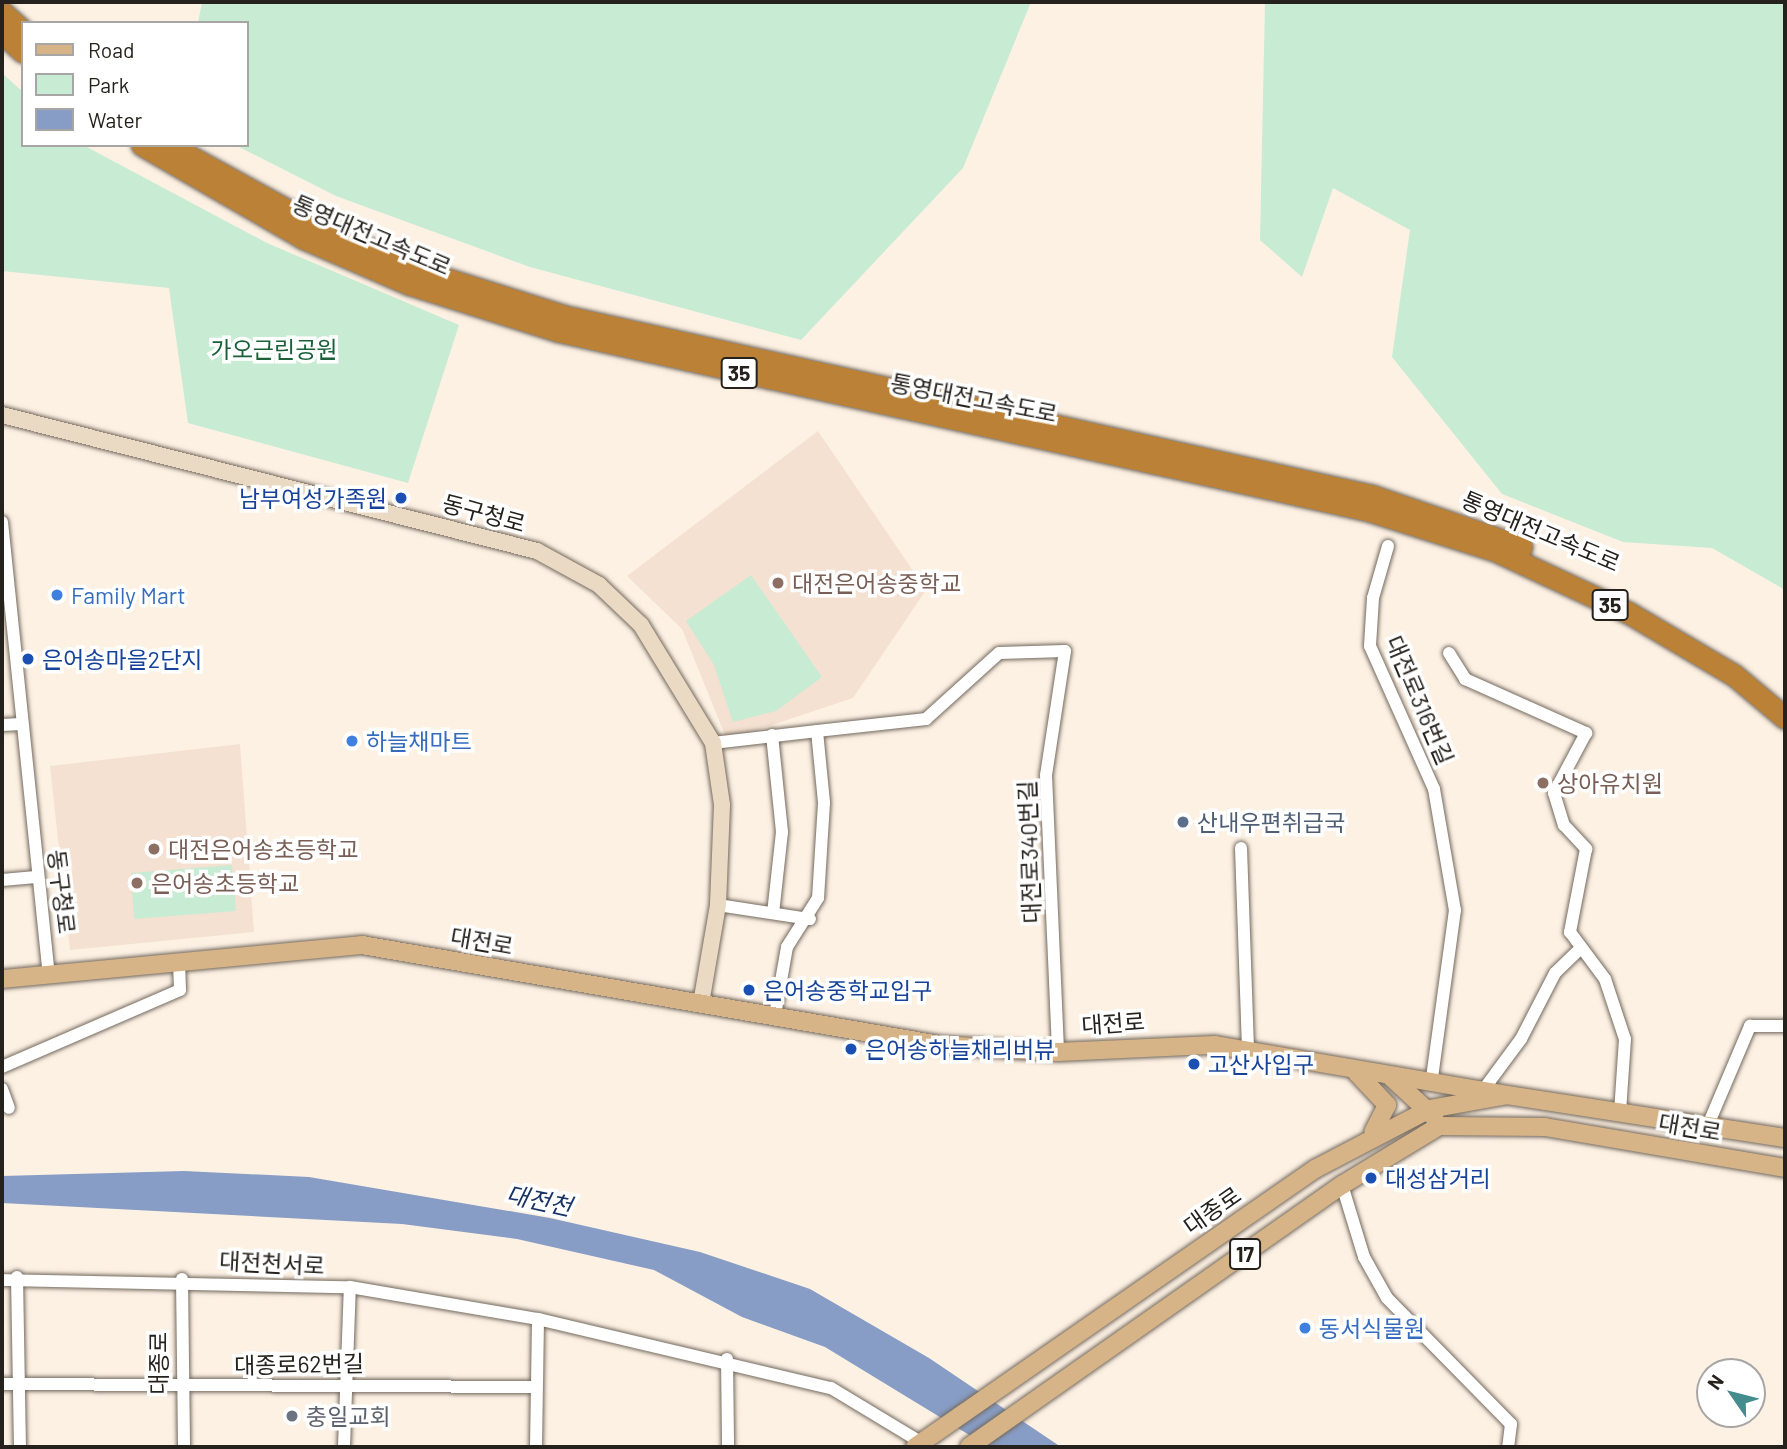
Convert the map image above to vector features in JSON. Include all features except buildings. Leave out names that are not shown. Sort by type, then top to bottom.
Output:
[{"type":"highway","points":[[2,12],[21,30]]},
{"type":"highway","points":[[2,33],[21,50]]},
{"type":"highway","name":"통영대전고속도로","points":[[145,147],[303,238],[409,284],[558,331],[1370,503]]},
{"type":"highway","name":"통영대전고속도로","points":[[173,147],[309,222],[415,269],[564,316],[1370,503],[1420,518],[1496,535],[1631,599],[1737,660],[1785,701]]},
{"type":"highway","name":"통영대전고속도로","points":[[1420,518],[1629,613],[1734,675],[1785,718]]},
{"type":"main road","name":"동구청로","points":[[2,415],[537,551],[599,585],[641,625],[713,743],[722,805],[718,905],[701,1003]]},
{"type":"main road","name":"대전로","points":[[2,979],[362,945],[940,1045],[1058,1052],[1177,1043],[1248,1049],[1357,1073],[1432,1078],[1507,1095],[1785,1138]]},
{"type":"main road","points":[[1357,1073],[1388,1105],[1370,1135]]},
{"type":"main road","points":[[1388,1075],[1430,1109],[1439,1126]]},
{"type":"main road","name":"대전로","points":[[1430,1109],[1507,1095]]},
{"type":"main road","name":"대종로","points":[[920,1444],[1370,1135],[1430,1109]]},
{"type":"main road","name":"대전로","points":[[1439,1126],[1545,1127],[1785,1168]]},
{"type":"main road","name":"17","points":[[970,1447],[1342,1185],[1439,1126]]},
{"type":"street","name":"동구청로","points":[[2,522],[36,877],[49,975]]},
{"type":"street","name":"대전로316번길","points":[[1388,546],[1373,598],[1370,646],[1434,789],[1455,911],[1432,1078]]},
{"type":"street","name":"대전로340번길","points":[[817,732],[926,719],[999,653],[1065,652],[1046,775],[1058,1052]]},
{"type":"street","points":[[1449,653],[1465,679],[1586,733],[1554,793],[1564,825],[1586,849],[1570,933],[1578,951],[1605,979],[1625,1039],[1620,1113]]},
{"type":"street","points":[[2,725],[21,724]]},
{"type":"street","points":[[713,743],[817,732],[824,803],[818,898],[810,919],[787,947],[775,1015]]},
{"type":"street","points":[[772,735],[782,832],[774,914]]},
{"type":"street","points":[[1241,848],[1248,1049]]},
{"type":"street","points":[[2,880],[36,877]]},
{"type":"street","points":[[718,905],[810,919]]},
{"type":"street","points":[[1484,1090],[1521,1039],[1555,973],[1578,951]]},
{"type":"street","points":[[2,1066],[180,990],[179,963]]},
{"type":"street","name":"대전로","points":[[1708,1125],[1751,1026],[1785,1026]]},
{"type":"street","points":[[2,1089],[9,1108]]},
{"type":"street","points":[[1342,1185],[1364,1257],[1387,1298],[1510,1424],[1508,1447]]},
{"type":"street","points":[[17,1277],[20,1447]]},
{"type":"street","name":"대전천서로","points":[[2,1280],[17,1277],[182,1279],[350,1287],[538,1319],[727,1359],[831,1388],[920,1444]]},
{"type":"street","name":"대종로","points":[[182,1279],[184,1447]]},
{"type":"street","points":[[344,1447],[350,1287]]},
{"type":"street","points":[[536,1447],[538,1319]]},
{"type":"street","points":[[727,1359],[728,1447]]},
{"type":"street","name":"대종로62번길","points":[[2,1384],[536,1387]]},
{"type":"shaded area","name":"대전은어송중학교","points":[[818,431],[926,590],[853,698],[727,740],[682,629],[627,576]]},
{"type":"shaded area","name":"대전은어송초등학교","points":[[240,744],[254,932],[70,950],[50,766]]},
{"type":"green space","points":[[202,2],[1031,2],[963,168],[801,340],[530,267],[336,196],[239,147],[248,147],[248,21],[198,21]]},
{"type":"green space","points":[[1265,2],[1785,2],[1785,590],[1712,548],[1623,542],[1502,494],[1392,357],[1410,230],[1333,188],[1302,277],[1260,240]]},
{"type":"green space","name":"가오근린공원","points":[[2,73],[21,90],[21,147],[87,147],[267,243],[459,325],[408,483],[188,423],[169,288],[2,271]]},
{"type":"green space","points":[[751,575],[822,677],[776,711],[733,722],[714,665],[686,621]]},
{"type":"green space","points":[[232,865],[236,911],[134,919],[131,873]]},
{"type":"water","points":[[184,1171],[309,1177],[550,1218],[700,1252],[810,1289],[929,1358],[1061,1447],[989,1447],[825,1347],[742,1317],[654,1270],[517,1239],[402,1224],[2,1203],[2,1176]]},
{"type":"place","name":"남부여성가족원","points":[[401,498]]},
{"type":"place","name":"대전은어송중학교","points":[[778,583]]},
{"type":"place","name":"Family Mart","points":[[57,595]]},
{"type":"place","name":"은어송마을2단지","points":[[28,659]]},
{"type":"place","name":"하늘채마트","points":[[352,741]]},
{"type":"place","name":"상아유치원","points":[[1543,783]]},
{"type":"place","name":"산내우편취급국","points":[[1183,822]]},
{"type":"place","name":"대전은어송초등학교","points":[[154,849]]},
{"type":"place","name":"은어송초등학교","points":[[137,883]]},
{"type":"place","name":"은어송중학교입구","points":[[749,990]]},
{"type":"place","name":"은어송하늘채리버뷰","points":[[851,1049]]},
{"type":"place","name":"고산사입구","points":[[1194,1064]]},
{"type":"place","name":"대성삼거리","points":[[1371,1178]]},
{"type":"place","name":"동서식물원","points":[[1305,1328]]},
{"type":"place","name":"충일교회","points":[[292,1416]]},
{"type":"water label","name":"대전천","points":[[539,1200]]}]
